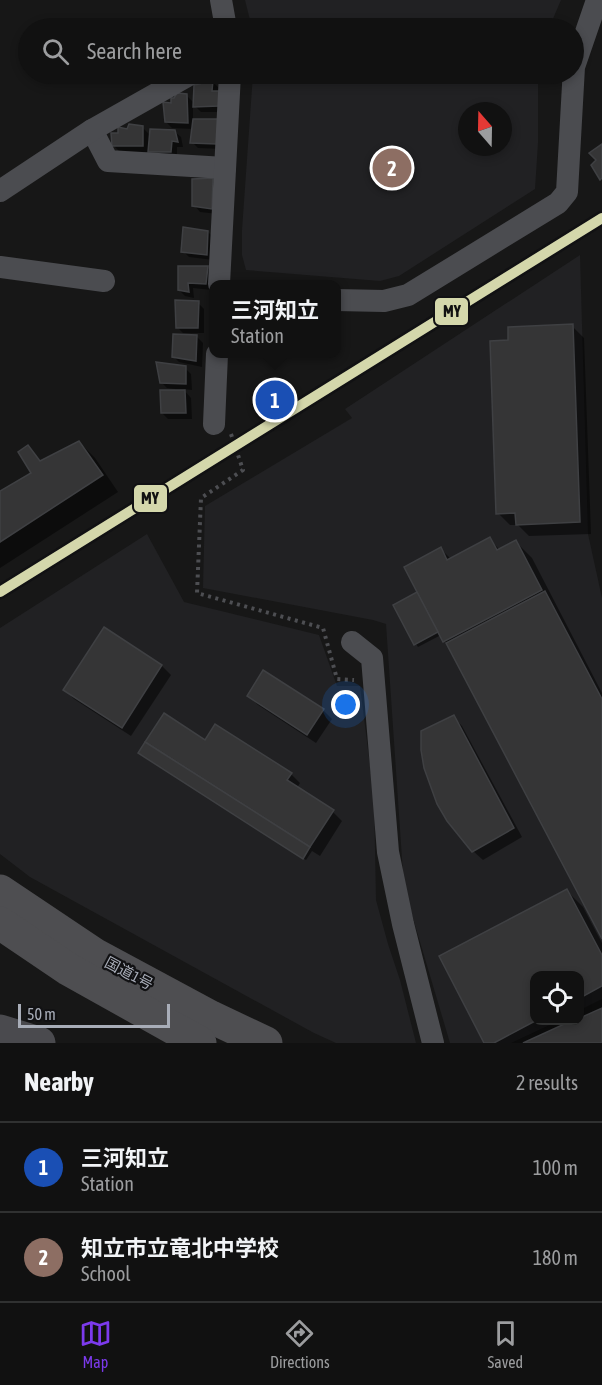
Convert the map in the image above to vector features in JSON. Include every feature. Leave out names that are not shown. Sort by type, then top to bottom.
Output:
[{"type":"highway","name":"国道1号","points":[[0,891],[94,954],[202,1034]]},
{"type":"highway","name":"国道1号","points":[[0,922],[68,969],[202,1034],[266,1043]]},
{"type":"street","points":[[221,0],[224,18]]},
{"type":"street","points":[[584,38],[597,0]]},
{"type":"street","points":[[0,191],[92,130],[173,84]]},
{"type":"street","points":[[219,280],[229,84]]},
{"type":"street","points":[[341,300],[384,301],[408,295],[558,203],[567,192],[573,84]]},
{"type":"street","points":[[92,130],[108,161],[225,168]]},
{"type":"street","points":[[0,267],[104,281]]},
{"type":"street","points":[[214,424],[217,358]]},
{"type":"street","points":[[352,642],[372,658],[388,852],[403,924],[433,1043]]},
{"type":"street","points":[[0,1031],[39,1043]]},
{"type":"path","points":[[236,445],[243,470],[201,498],[197,593],[323,628],[337,679],[356,681]]},
{"type":"shaded area","points":[[245,0],[561,0],[553,18],[250,18]]},
{"type":"shaded area","points":[[252,84],[538,84],[535,189],[399,276],[380,281],[246,270],[242,255],[242,230]]},
{"type":"shaded area","points":[[580,255],[588,534],[602,598],[602,999],[584,1008],[584,971],[530,971],[530,1025],[549,1025],[511,1043],[450,1043],[404,888],[386,624],[203,588],[205,506],[352,418],[345,409]]},
{"type":"shaded area","points":[[147,534],[184,602],[319,635],[337,686],[360,686],[374,797],[376,900],[416,1043],[336,1043],[30,877],[0,854],[0,628]]},
{"type":"building","points":[[213,84],[212,91],[219,91],[219,106],[193,107],[194,85]]},
{"type":"building","points":[[177,93],[187,94],[188,123],[165,122],[163,102],[171,103],[171,98],[174,98]]},
{"type":"building","points":[[193,119],[218,119],[217,144],[190,143]]},
{"type":"building","points":[[129,124],[143,126],[143,146],[112,146],[111,133],[118,133],[118,127],[127,129]]},
{"type":"building","points":[[150,129],[175,130],[178,142],[172,141],[171,152],[148,152]]},
{"type":"building","points":[[602,144],[602,178],[600,180],[591,165],[596,160],[589,153]]},
{"type":"building","points":[[213,178],[212,209],[192,206],[192,179]]},
{"type":"building","points":[[183,227],[208,231],[207,255],[181,252]]},
{"type":"building","points":[[178,266],[208,266],[206,284],[188,283],[189,292],[178,290]]},
{"type":"building","points":[[175,300],[199,301],[198,328],[176,328]]},
{"type":"building","points":[[573,324],[580,522],[516,525],[515,513],[496,514],[490,341],[508,340],[508,327]]},
{"type":"building","points":[[173,334],[197,335],[196,361],[172,357]]},
{"type":"building","points":[[156,362],[186,366],[186,384],[160,383]]},
{"type":"building","points":[[160,390],[185,390],[186,413],[161,413]]},
{"type":"building","points":[[79,441],[103,475],[0,542],[0,491],[31,473],[18,452],[28,445],[40,461]]},
{"type":"building","points":[[490,537],[497,550],[516,540],[542,590],[443,642],[404,567],[441,547],[447,560]]},
{"type":"building","points":[[545,591],[602,699],[602,939],[446,643]]},
{"type":"building","points":[[417,592],[438,632],[414,645],[393,605]]},
{"type":"building","points":[[104,627],[162,665],[122,728],[63,690]]},
{"type":"building","points":[[263,670],[324,709],[307,735],[247,696]]},
{"type":"building","points":[[164,713],[205,740],[215,724],[292,773],[287,780],[334,810],[310,847],[145,742]]},
{"type":"building","points":[[454,715],[514,828],[472,852],[447,821],[437,804],[424,768],[421,750],[421,731]]},
{"type":"building","points":[[145,742],[310,847],[303,859],[138,753]]},
{"type":"building","points":[[567,889],[602,955],[602,986],[584,996],[584,971],[530,971],[530,1024],[494,1043],[484,1043],[439,956]]},
{"type":"building","points":[[602,1008],[602,1043],[523,1043],[562,1025],[584,1025],[584,1016]]},
{"type":"transit line","name":"MY","points":[[0,592],[602,218]]},
{"type":"place","name":"知立市立竜北中学校","points":[[392,168]]},
{"type":"place","name":"三河知立","points":[[275,400]]}]
